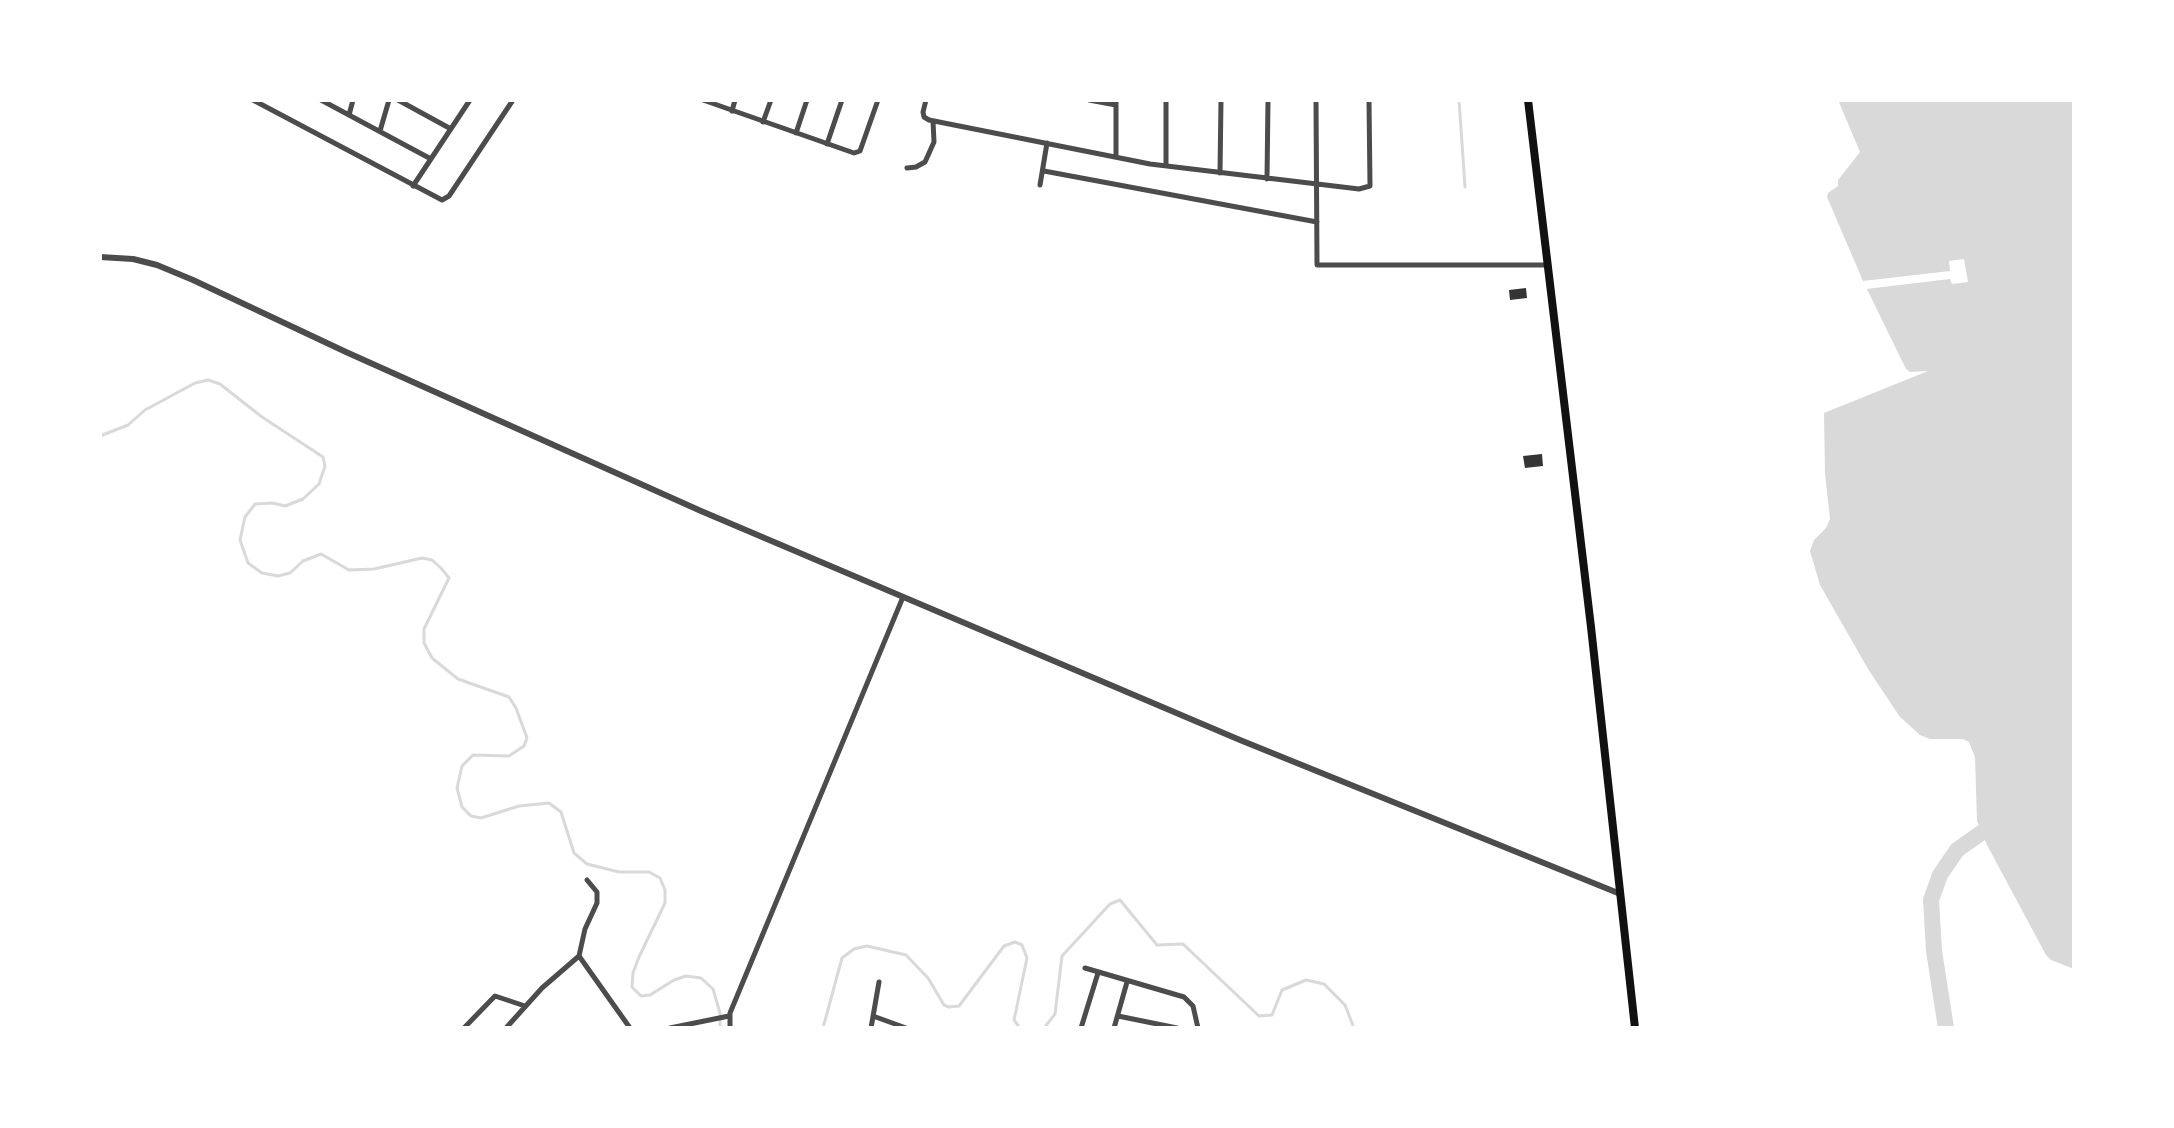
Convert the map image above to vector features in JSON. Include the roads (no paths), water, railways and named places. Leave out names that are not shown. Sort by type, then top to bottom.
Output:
[{"type":"highway","points":[[1528,100],[1590,614],[1635,1028]]},
{"type":"street","points":[[253,100],[437,200],[446,199],[513,100]]},
{"type":"street","points":[[321,100],[431,159]]},
{"type":"street","points":[[349,115],[353,100]]},
{"type":"street","points":[[380,131],[389,100]]},
{"type":"street","points":[[398,100],[451,129]]},
{"type":"street","points":[[413,186],[470,100]]},
{"type":"street","points":[[703,100],[854,153],[860,151],[878,100]]},
{"type":"street","points":[[732,111],[735,100]]},
{"type":"street","points":[[763,122],[771,100]]},
{"type":"street","points":[[796,133],[807,100]]},
{"type":"street","points":[[827,144],[842,100]]},
{"type":"street","points":[[926,100],[924,117],[933,121],[1166,166],[1359,189],[1370,186],[1369,100]]},
{"type":"street","points":[[1089,100],[1116,103],[1116,156]]},
{"type":"street","points":[[1166,100],[1166,166]]},
{"type":"street","points":[[1220,173],[1221,100]]},
{"type":"street","points":[[1267,179],[1268,100]]},
{"type":"street","points":[[1316,100],[1317,265],[1548,265]]},
{"type":"street","points":[[907,168],[925,162],[934,142],[933,121]]},
{"type":"street","points":[[1040,185],[1047,143]]},
{"type":"street","points":[[1044,171],[1317,222]]},
{"type":"street","points":[[100,257],[133,259],[193,280],[576,456],[903,597],[1240,740],[1618,893]]},
{"type":"street","points":[[730,1028],[727,1017],[903,597]]},
{"type":"street","points":[[506,1028],[579,956],[585,929],[597,903],[597,892],[587,880]]},
{"type":"street","points":[[579,956],[630,1028]]},
{"type":"street","points":[[1085,968],[1184,997],[1193,1006],[1198,1028]]},
{"type":"street","points":[[1081,1028],[1098,973]]},
{"type":"street","points":[[871,1028],[879,982]]},
{"type":"street","points":[[1114,1028],[1127,982]]},
{"type":"street","points":[[464,1028],[495,996],[525,1006]]},
{"type":"street","points":[[873,1016],[906,1028]]},
{"type":"street","points":[[1118,1016],[1177,1028]]},
{"type":"street","points":[[670,1028],[727,1017]]},
{"type":"waterway","points":[[1459,100],[1465,187]]},
{"type":"waterway","points":[[100,436],[128,425],[145,410],[195,383],[208,380],[220,384],[262,417],[323,457],[325,466],[319,484],[303,499],[285,506],[255,504],[245,517],[240,540],[248,563],[262,573],[278,576],[290,573],[303,561],[321,554],[349,570],[374,569],[422,558],[432,560],[441,568],[449,578],[424,629],[424,643],[432,658],[458,679],[509,697],[527,738],[524,746],[509,756],[473,755],[462,766],[457,788],[462,807],[471,816],[481,818],[519,806],[549,803],[561,812],[574,853],[587,864],[619,872],[649,872],[660,878],[665,890],[665,903],[639,957],[632,987],[641,996],[650,995],[674,980],[686,976],[701,978],[713,989],[720,1013],[720,1028]]},
{"type":"waterway","points":[[1946,1028],[1934,951],[1931,900],[1940,875],[1957,850],[1981,833]]},
{"type":"waterway","points":[[1044,1028],[1055,1014],[1062,956],[1110,904],[1120,900],[1157,945],[1183,944],[1259,1016],[1272,1015],[1282,990],[1306,980],[1324,984],[1345,1005],[1354,1028]]},
{"type":"waterway","points":[[823,1028],[842,958],[854,949],[867,946],[906,955],[928,978],[944,1005],[949,1007],[959,1006],[1004,946],[1015,942],[1022,945],[1027,958],[1014,1020],[1020,1028]]}]
